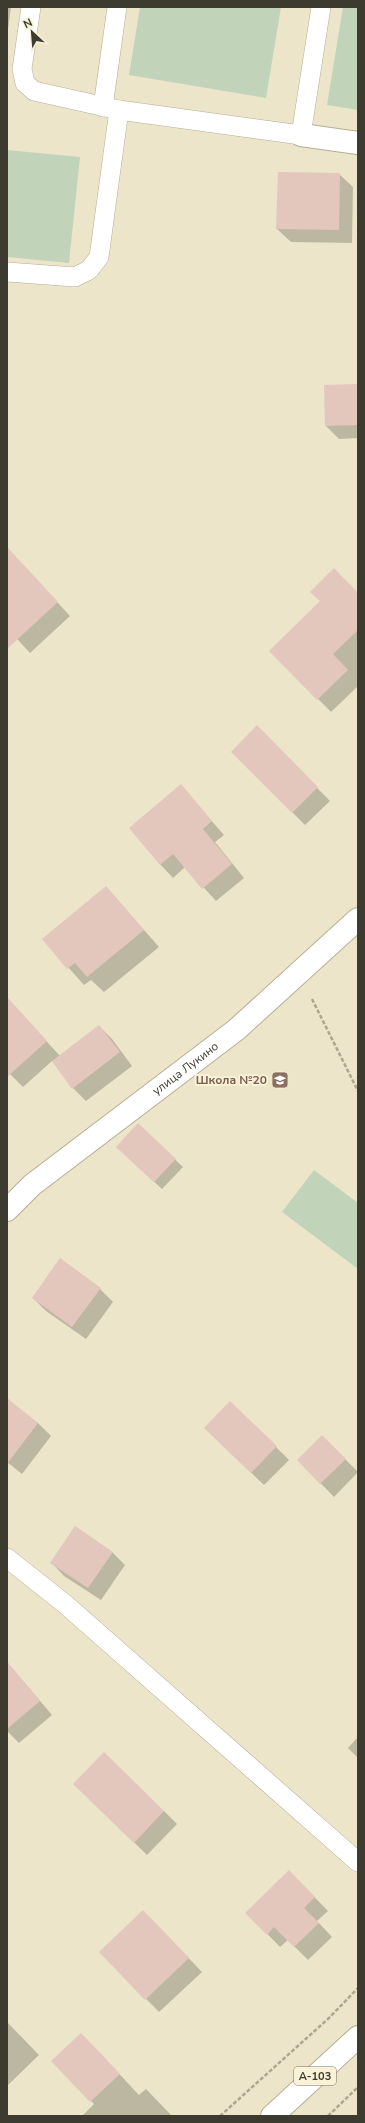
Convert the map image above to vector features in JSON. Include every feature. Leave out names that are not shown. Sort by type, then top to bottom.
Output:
[{"type":"street","points":[[301,135],[358,143]]},
{"type":"street","name":"улица Лукино","points":[[7,1210],[32,1185],[236,1030],[358,919]]},
{"type":"street","name":"А-103","points":[[272,2116],[358,2037]]},
{"type":"lane","points":[[31,7],[22,69],[25,83],[34,92],[111,108],[301,135],[321,7]]},
{"type":"lane","points":[[7,272],[75,277],[90,270],[99,257],[111,108],[117,7]]},
{"type":"lane","points":[[7,1558],[65,1604],[358,1862]]},
{"type":"path","points":[[311,998],[358,1092]]},
{"type":"path","points":[[220,2116],[329,2018],[358,1988]]},
{"type":"path","points":[[328,2116],[358,2086]]},
{"type":"green space","points":[[140,7],[281,7],[266,98],[129,75]]},
{"type":"green space","points":[[343,7],[358,7],[358,110],[327,105]]},
{"type":"green space","points":[[7,150],[80,157],[69,263],[7,257]]},
{"type":"green space","points":[[314,1170],[358,1203],[358,1269],[282,1212]]},
{"type":"building","points":[[278,172],[340,173],[339,230],[276,229]]},
{"type":"building","points":[[358,384],[358,425],[325,426],[324,385]]},
{"type":"building","points":[[7,547],[58,602],[7,649]]},
{"type":"building","points":[[334,568],[358,593],[358,630],[333,654],[348,670],[317,700],[269,651],[320,601],[310,592]]},
{"type":"building","points":[[257,725],[318,787],[292,813],[231,752]]},
{"type":"building","points":[[181,784],[212,821],[203,829],[232,864],[202,889],[173,854],[160,865],[129,828]]},
{"type":"building","points":[[106,886],[144,930],[87,977],[75,963],[67,969],[42,939]]},
{"type":"building","points":[[7,997],[47,1041],[7,1077]]},
{"type":"building","points":[[99,1025],[120,1052],[72,1089],[52,1061]]},
{"type":"building","points":[[138,1123],[176,1159],[154,1182],[116,1147]]},
{"type":"building","points":[[60,1258],[101,1288],[72,1327],[32,1298]]},
{"type":"building","points":[[7,1398],[38,1423],[7,1464]]},
{"type":"building","points":[[230,1401],[277,1446],[251,1473],[204,1428]]},
{"type":"building","points":[[322,1435],[346,1459],[320,1484],[297,1460]]},
{"type":"building","points":[[75,1526],[113,1552],[88,1588],[50,1563]]},
{"type":"building","points":[[7,1662],[40,1701],[7,1729]]},
{"type":"building","points":[[104,1752],[164,1811],[134,1843],[73,1784]]},
{"type":"building","points":[[289,1870],[315,1897],[304,1908],[319,1923],[294,1947],[274,1927],[267,1935],[245,1913]]},
{"type":"building","points":[[143,1910],[189,1958],[145,2000],[99,1952]]},
{"type":"building","points":[[81,2033],[120,2074],[90,2102],[51,2061]]},
{"type":"place","name":"Школа №20","points":[[280,1080]]}]
